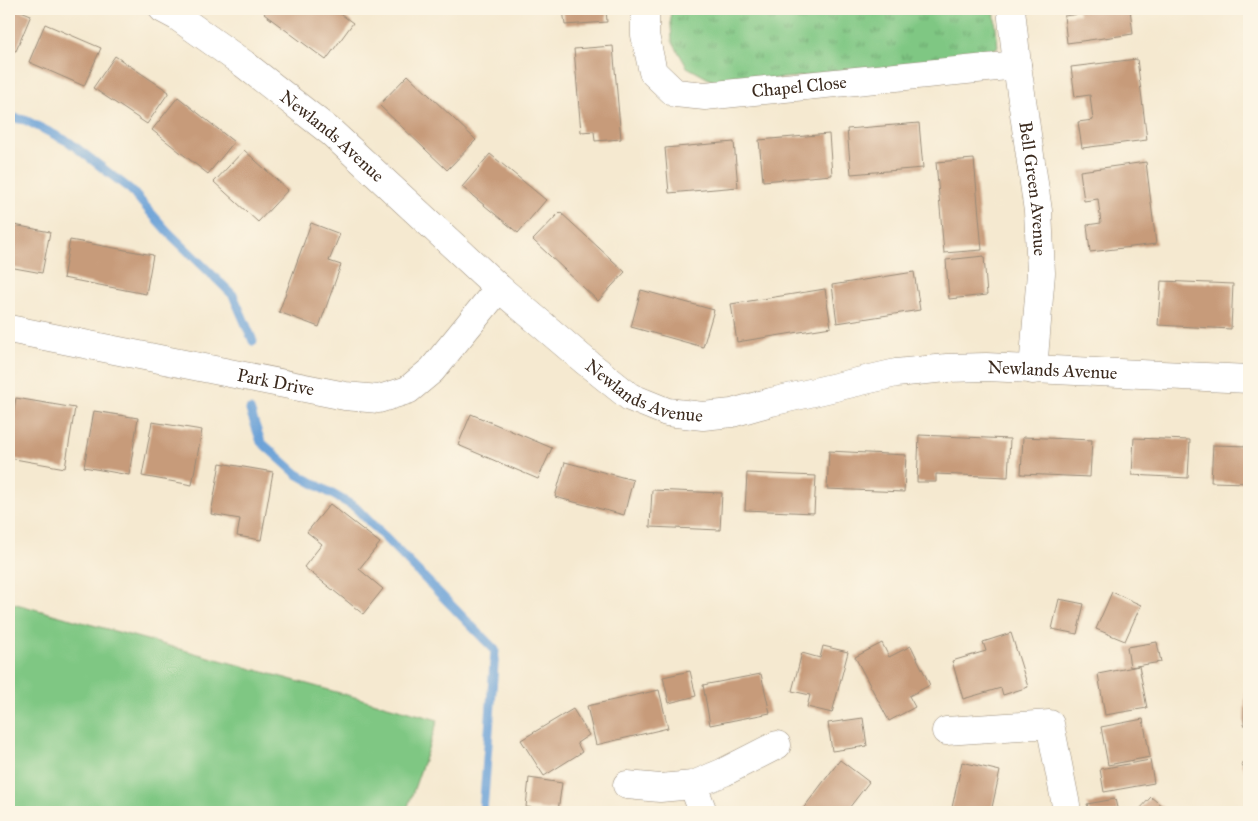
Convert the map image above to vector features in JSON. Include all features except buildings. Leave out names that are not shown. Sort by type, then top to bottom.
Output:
[{"type":"street","name":"Newlands Avenue","points":[[163,9],[178,17],[244,64],[332,133],[499,288],[585,361],[630,396],[667,412],[703,416],[732,413],[896,373],[947,368],[986,367],[1249,379]]},
{"type":"street","name":"Chapel Close","points":[[645,9],[645,35],[653,72],[675,93],[705,96],[1017,65]]},
{"type":"street","name":"Bell Green Avenue","points":[[1011,9],[1038,211],[1041,273],[1034,370]]},
{"type":"street","name":"Park Drive","points":[[9,328],[345,396],[379,399],[408,390],[432,370],[499,288]]},
{"type":"street","points":[[946,732],[1050,724],[1066,812]]},
{"type":"street","points":[[627,785],[660,788],[694,785],[777,745]]},
{"type":"street","points":[[694,785],[703,812]]},
{"type":"green space","points":[[670,9],[994,9],[998,47],[965,62],[718,84],[687,67],[672,41]]},
{"type":"green space","points":[[9,602],[438,720],[406,812],[9,812]]},
{"type":"waterway","points":[[9,117],[25,120],[69,142],[131,190],[167,231],[233,295],[253,341]]},
{"type":"waterway","points":[[250,410],[261,442],[297,474],[355,507],[495,650],[483,812]]}]
